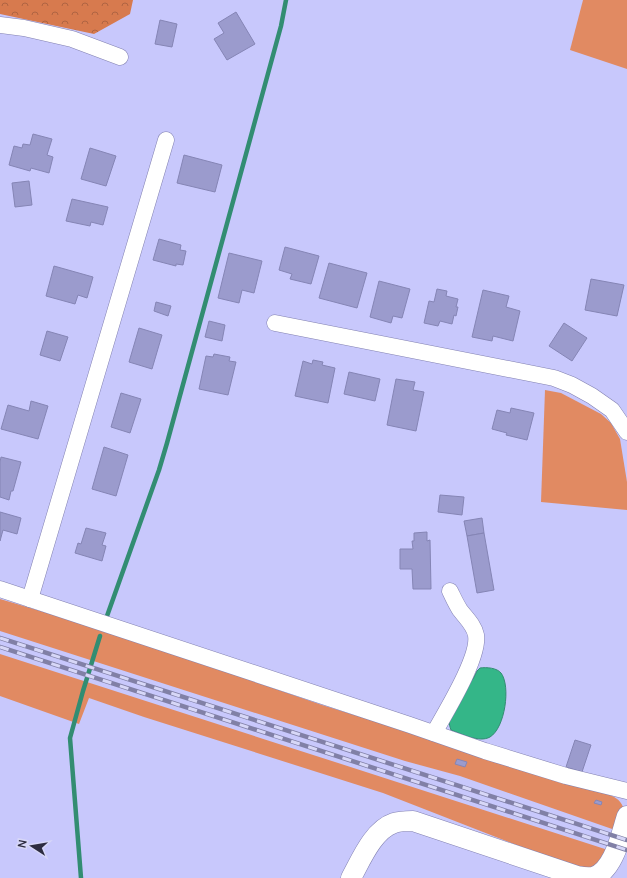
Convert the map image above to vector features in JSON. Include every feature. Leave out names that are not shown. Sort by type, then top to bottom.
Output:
[{"type":"street","points":[[0,25],[24,28],[72,40],[120,57]]},
{"type":"street","points":[[30,599],[166,140]]},
{"type":"street","points":[[275,324],[554,378],[572,385],[597,399],[612,410],[627,432]]},
{"type":"street","points":[[0,589],[484,751],[566,776],[627,791]]},
{"type":"street","points":[[434,733],[461,683],[476,646],[476,636],[472,625],[460,611],[450,590]]},
{"type":"street","points":[[351,878],[372,840],[382,830],[395,822],[413,821],[583,878],[593,877],[602,871],[611,860],[627,816]]},
{"type":"shaded area","points":[[583,0],[627,0],[627,69],[570,50]]},
{"type":"shaded area","points":[[545,390],[561,393],[601,414],[611,423],[620,439],[627,482],[627,510],[541,502]]},
{"type":"shaded area","points":[[0,599],[108,631],[322,705],[606,793],[618,800],[623,807],[615,830],[460,776],[405,761],[0,631]]},
{"type":"shaded area","points":[[0,654],[608,850],[596,868],[578,869],[383,793],[89,698],[79,724],[0,696]]},
{"type":"shaded area","points":[[480,668],[492,668],[497,670],[501,673],[506,687],[503,716],[495,732],[486,739],[470,737],[451,730],[449,722],[471,680]]},
{"type":"green space","points":[[0,0],[133,0],[130,14],[94,34],[0,14]]},
{"type":"building","points":[[236,12],[255,44],[227,60],[214,39],[224,33],[218,23]]},
{"type":"building","points":[[160,20],[177,24],[172,47],[155,44]]},
{"type":"building","points":[[33,134],[52,139],[47,155],[53,157],[49,173],[31,168],[30,171],[9,165],[14,146],[22,148],[23,144],[30,145]]},
{"type":"building","points":[[90,148],[116,156],[106,186],[81,179]]},
{"type":"building","points":[[184,155],[222,165],[215,192],[177,183]]},
{"type":"building","points":[[29,181],[32,205],[15,207],[12,183]]},
{"type":"building","points":[[72,199],[108,207],[103,225],[91,222],[90,226],[66,221]]},
{"type":"building","points":[[159,239],[181,245],[180,250],[186,251],[183,265],[176,264],[176,266],[153,260]]},
{"type":"building","points":[[285,247],[319,256],[311,284],[290,279],[292,274],[279,270]]},
{"type":"building","points":[[229,253],[262,261],[254,293],[242,290],[239,303],[218,298]]},
{"type":"building","points":[[329,263],[367,273],[357,308],[319,298]]},
{"type":"building","points":[[54,266],[93,277],[87,298],[78,295],[75,304],[46,296]]},
{"type":"building","points":[[591,279],[624,285],[617,316],[585,310]]},
{"type":"building","points":[[379,281],[410,289],[402,318],[393,316],[391,323],[370,317]]},
{"type":"building","points":[[437,289],[447,291],[446,296],[458,299],[456,316],[454,315],[452,324],[440,321],[438,326],[424,323],[429,301],[434,302]]},
{"type":"building","points":[[483,290],[509,296],[506,307],[520,311],[513,341],[493,336],[492,341],[472,337]]},
{"type":"building","points":[[156,302],[171,306],[168,316],[154,311]]},
{"type":"building","points":[[209,321],[225,325],[222,341],[205,337]]},
{"type":"building","points":[[564,323],[587,338],[572,361],[549,346]]},
{"type":"building","points":[[139,328],[162,335],[152,369],[129,362]]},
{"type":"building","points":[[47,331],[68,337],[60,361],[40,355]]},
{"type":"building","points":[[214,354],[230,357],[229,361],[236,362],[228,395],[199,389],[206,356],[213,357]]},
{"type":"building","points":[[313,360],[323,362],[322,365],[335,368],[328,403],[295,396],[303,361],[312,364]]},
{"type":"building","points":[[349,372],[380,379],[375,401],[344,394]]},
{"type":"building","points":[[396,379],[415,382],[413,390],[424,392],[416,431],[387,425]]},
{"type":"building","points":[[121,393],[141,399],[130,433],[111,427]]},
{"type":"building","points":[[31,401],[48,406],[38,439],[1,429],[8,405],[29,411]]},
{"type":"building","points":[[511,408],[534,413],[527,440],[506,435],[507,433],[492,429],[497,410],[510,413]]},
{"type":"building","points":[[104,447],[128,455],[116,496],[92,489]]},
{"type":"building","points":[[1,457],[21,462],[9,500],[0,497]]},
{"type":"building","points":[[440,495],[464,497],[462,515],[438,512]]},
{"type":"building","points":[[0,512],[21,518],[17,534],[3,530],[0,541]]},
{"type":"building","points":[[482,518],[484,533],[467,536],[464,521]]},
{"type":"building","points":[[86,528],[106,533],[102,545],[106,546],[102,561],[75,553],[78,543],[81,544]]},
{"type":"building","points":[[427,532],[427,541],[430,540],[431,589],[413,589],[412,569],[400,569],[400,549],[413,549],[412,541],[414,541],[414,533]]},
{"type":"building","points":[[484,533],[494,590],[477,593],[467,536]]},
{"type":"building","points":[[575,740],[591,745],[582,772],[566,767]]},
{"type":"building","points":[[457,759],[467,762],[465,767],[455,764]]},
{"type":"building","points":[[596,800],[602,802],[601,805],[594,803]]},
{"type":"waterway","points":[[107,616],[159,470],[167,443],[281,26],[286,0]]},
{"type":"waterway","points":[[81,878],[70,738],[100,636]]},
{"type":"railway","points":[[0,638],[627,840]]},
{"type":"railway","points":[[0,647],[627,850]]}]
